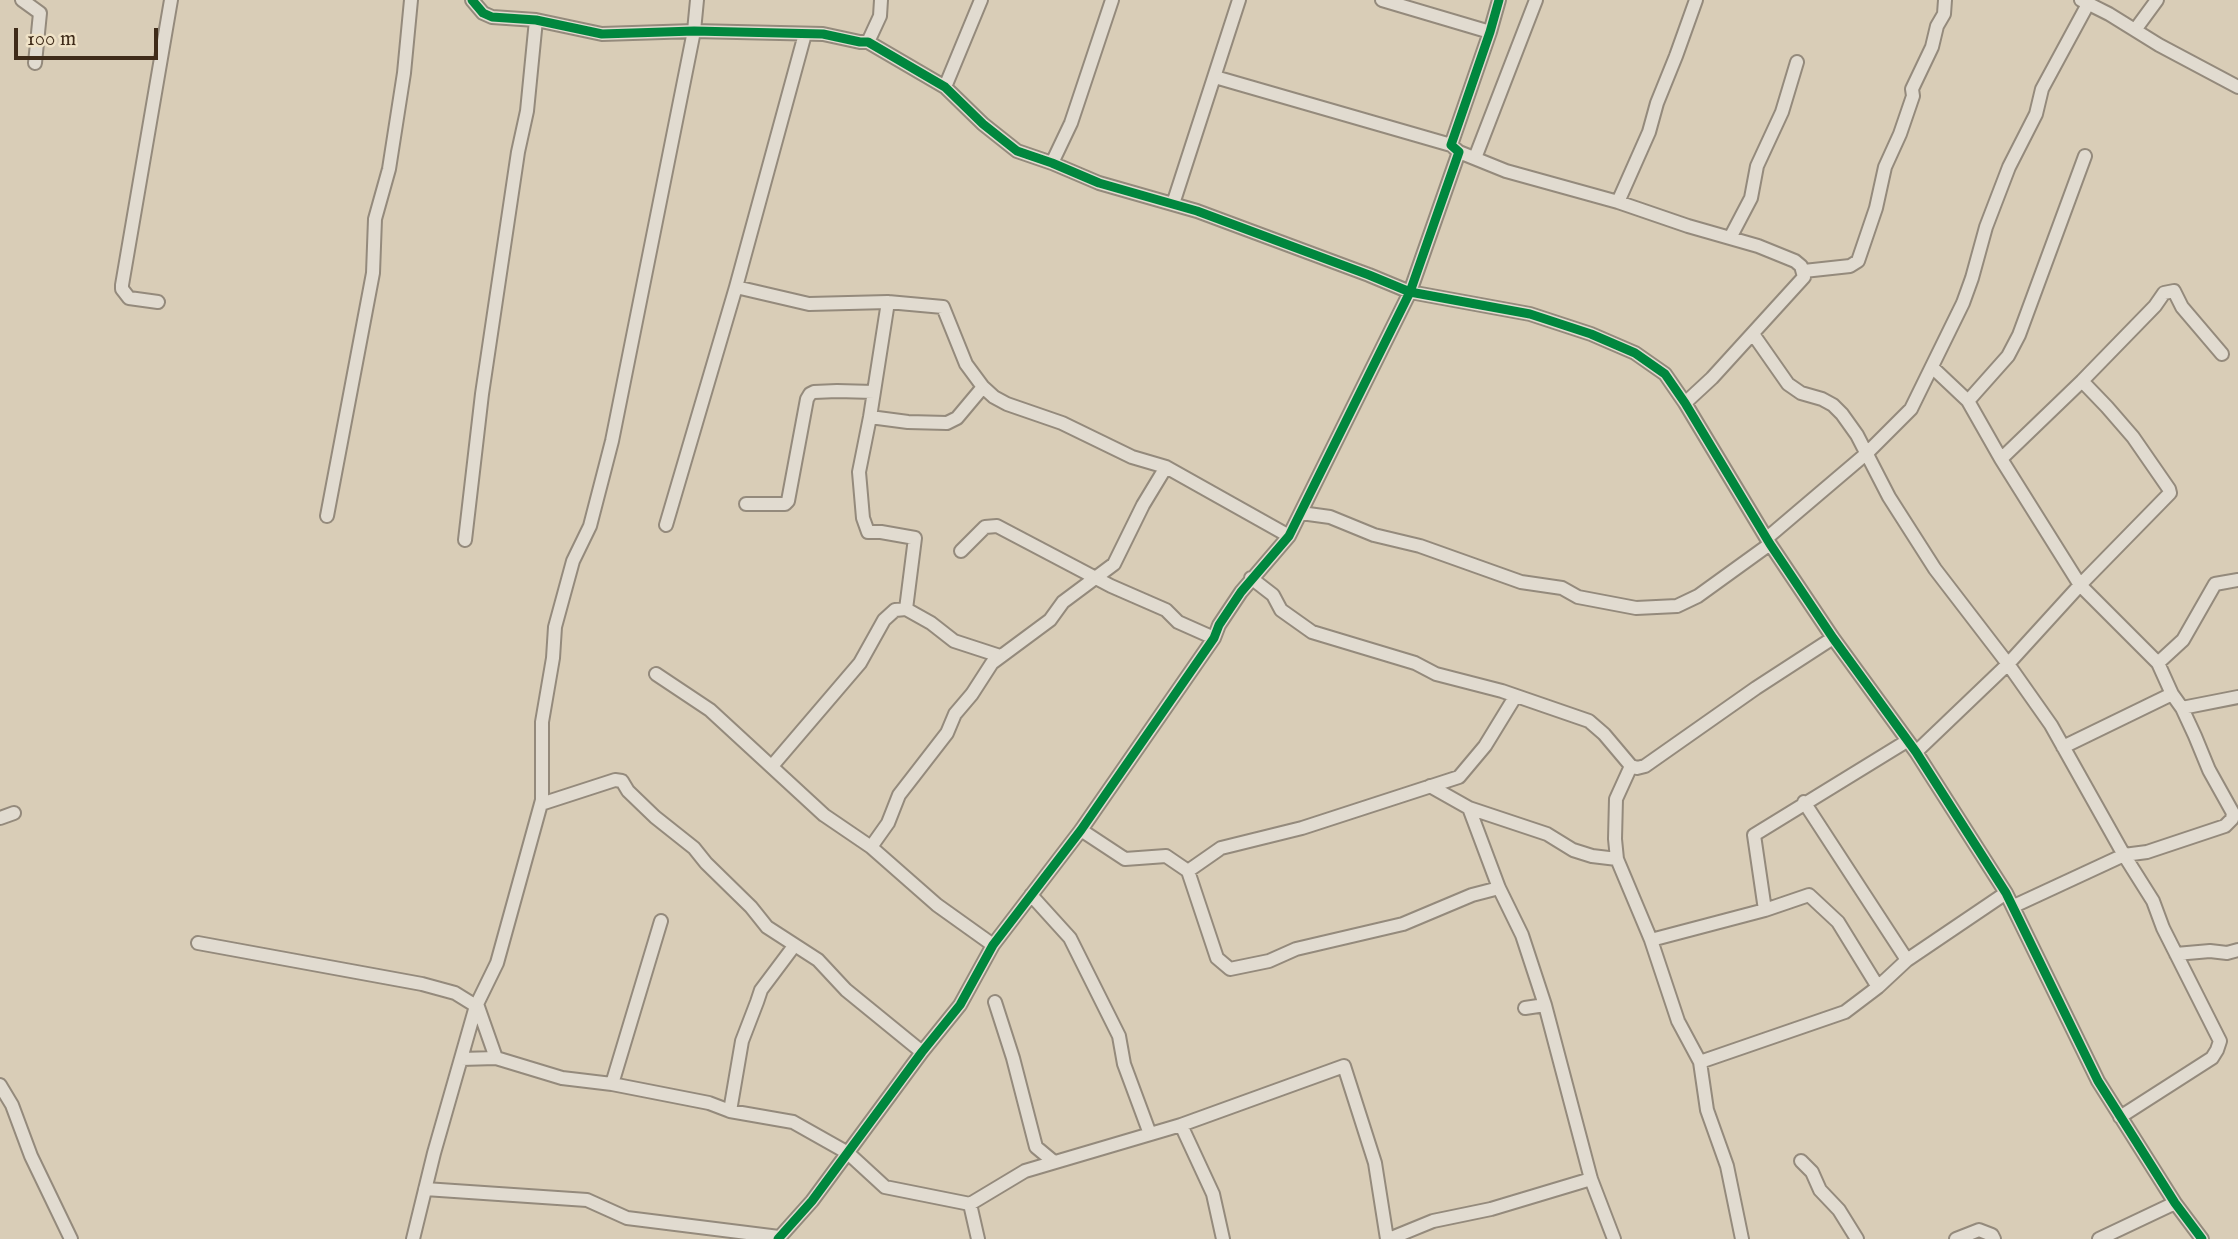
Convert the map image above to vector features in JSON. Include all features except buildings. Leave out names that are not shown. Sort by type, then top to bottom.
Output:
[{"type":"street","points":[[22,0],[40,13],[35,63]]},
{"type":"street","points":[[159,302],[129,298],[122,285],[171,0]]},
{"type":"street","points":[[327,516],[373,274],[375,219],[389,169],[404,73],[411,0]]},
{"type":"street","points":[[472,0],[483,13],[492,17],[536,20],[602,34],[694,31],[823,34],[868,42],[945,87],[983,124],[1017,151],[1099,183],[1197,211],[1410,292],[1530,314],[1591,334],[1634,353],[1665,374],[1685,402],[1769,541],[1833,638],[1916,752],[2006,893],[2098,1081],[2175,1203],[2202,1239]]},
{"type":"street","points":[[413,1239],[476,1005],[497,963],[541,804],[544,757],[542,722],[553,658],[555,627],[573,561],[590,526],[612,441],[698,0]]},
{"type":"street","points":[[868,42],[880,16],[881,0]]},
{"type":"street","points":[[945,87],[981,0]]},
{"type":"street","points":[[1052,163],[1071,122],[1112,0]]},
{"type":"street","points":[[1173,204],[1239,0]]},
{"type":"street","points":[[1382,0],[1490,32]]},
{"type":"street","points":[[425,1189],[587,1200],[627,1217],[779,1238],[812,1201],[960,1004],[993,945],[1081,830],[1214,638],[1219,625],[1251,578],[1289,536],[1410,292],[1499,0]]},
{"type":"street","points":[[1475,158],[1536,0]]},
{"type":"street","points":[[1618,202],[1649,132],[1657,103],[1696,0]]},
{"type":"street","points":[[1804,271],[1850,266],[1858,261],[1876,208],[1885,167],[1900,134],[1913,96],[1912,89],[1944,14],[1945,0]]},
{"type":"street","points":[[2135,30],[2157,0]]},
{"type":"street","points":[[1301,513],[1329,517],[1374,535],[1420,546],[1521,582],[1562,588],[1578,597],[1636,608],[1677,606],[1698,596],[1769,541],[1867,453],[1911,409],[1963,303],[1986,227],[2009,167],[2036,114],[2042,89],[2084,2],[2238,87]]},
{"type":"street","points":[[465,540],[484,381],[527,111],[536,20]]},
{"type":"street","points":[[666,525],[736,287],[805,34]]},
{"type":"street","points":[[1731,238],[1751,198],[1757,166],[1782,112],[1797,62]]},
{"type":"street","points":[[1215,77],[1455,148],[1506,171],[1618,202],[1795,261],[1804,271],[1804,277],[1712,378],[1685,402]]},
{"type":"street","points":[[1968,401],[2008,356],[2019,335],[2085,156]]},
{"type":"street","points":[[736,287],[809,304],[888,302],[943,307],[966,364],[994,397],[1062,423],[1132,457],[1166,467],[1289,536]]},
{"type":"street","points":[[2001,459],[2082,381],[2155,306],[2164,293],[2174,291],[2182,307],[2222,355]]},
{"type":"street","points":[[888,302],[859,472],[863,518],[868,532],[915,538],[906,609]]},
{"type":"street","points":[[1753,334],[1788,384],[1801,393],[1833,405],[1857,435],[1889,497],[1935,569],[2008,664],[2063,747],[2153,901],[2163,928],[2220,1041],[2212,1058],[2120,1117]]},
{"type":"street","points":[[1932,367],[1968,401],[2080,585],[2158,663],[2172,694],[2182,708],[2209,770],[2233,813],[2232,819],[2225,826],[2147,852],[2124,855],[2014,906]]},
{"type":"street","points":[[1916,752],[2008,664],[2170,493],[2133,438],[2082,381]]},
{"type":"street","points":[[870,417],[947,423],[957,418],[983,387]]},
{"type":"street","points":[[746,504],[785,504],[788,501],[810,394],[837,391],[874,392]]},
{"type":"street","points":[[871,847],[888,823],[899,795],[947,733],[955,714],[972,694],[984,673],[1000,656],[1050,620],[1063,602],[1114,564],[1143,505],[1166,467]]},
{"type":"street","points":[[961,551],[985,527],[991,525],[1094,578],[1166,610],[1178,622],[1214,638]]},
{"type":"street","points":[[1251,578],[1273,595],[1282,610],[1312,632],[1589,721],[1631,766],[1637,768],[1646,766],[1756,688],[1833,638]]},
{"type":"street","points":[[2158,663],[2183,639],[2215,584],[2238,580]]},
{"type":"street","points":[[772,766],[860,663],[884,620],[895,610],[906,609],[931,623],[954,641],[1000,656]]},
{"type":"street","points":[[656,674],[710,710],[824,815],[871,847],[937,905],[993,945]]},
{"type":"street","points":[[2063,747],[2172,694]]},
{"type":"street","points":[[1188,871],[1221,848],[1302,828],[1459,776],[1485,746],[1515,697]]},
{"type":"street","points":[[2182,708],[2238,697]]},
{"type":"street","points":[[1765,910],[1754,835],[1907,741]]},
{"type":"street","points":[[1631,766],[1616,799],[1615,839],[1618,859],[1651,940],[1678,1021],[1700,1062],[1707,1110],[1727,1166],[1742,1239]]},
{"type":"street","points":[[1459,776],[1464,805],[1522,935],[1545,1005],[1591,1179],[1614,1239]]},
{"type":"street","points":[[541,804],[615,780],[622,781],[628,792],[694,848],[767,927],[818,960],[846,990],[922,1052]]},
{"type":"street","points":[[1430,786],[1464,805],[1547,834],[1573,850],[1592,856],[1618,859]]},
{"type":"street","points":[[1804,803],[1907,960]]},
{"type":"street","points":[[0,818],[14,813]]},
{"type":"street","points":[[1081,830],[1125,859],[1166,856],[1188,871],[1217,958],[1230,969],[1269,961],[1296,949],[1403,924],[1472,895],[1499,888]]},
{"type":"street","points":[[1700,1062],[1845,1012],[1907,960],[2006,893]]},
{"type":"street","points":[[1031,895],[1070,938],[1119,1036],[1124,1064],[1150,1134]]},
{"type":"street","points":[[1651,940],[1765,910],[1810,895],[1838,922],[1878,986]]},
{"type":"street","points":[[612,1084],[660,921]]},
{"type":"street","points":[[198,943],[422,984],[455,993],[476,1005],[496,1058]]},
{"type":"street","points":[[730,1111],[741,1041],[761,990],[794,946]]},
{"type":"street","points":[[2176,954],[2210,951],[2227,953],[2238,950]]},
{"type":"street","points":[[995,1002],[1036,1147],[1054,1162]]},
{"type":"street","points":[[1525,1008],[1545,1005]]},
{"type":"street","points":[[461,1059],[496,1058],[562,1078],[612,1084],[709,1103],[730,1111],[793,1122],[848,1153],[885,1187],[970,1205],[1025,1171],[1181,1125],[1344,1066],[1375,1163],[1388,1239],[1433,1221],[1491,1209],[1591,1179]]},
{"type":"street","points":[[0,1085],[12,1105],[31,1156],[71,1239]]},
{"type":"street","points":[[1181,1125],[1213,1194],[1223,1239]]},
{"type":"street","points":[[1025,1171],[1036,1147]]},
{"type":"street","points":[[1801,1161],[1812,1172],[1820,1190],[1839,1210],[1857,1239]]},
{"type":"street","points":[[2099,1239],[2175,1203]]},
{"type":"street","points":[[970,1205],[978,1239]]},
{"type":"street","points":[[1956,1239],[1979,1230],[1992,1235],[1994,1239]]},
{"type":"cycle path","points":[[472,0],[483,13],[492,17],[536,20],[602,34],[694,31],[823,34],[868,42],[945,87],[983,124],[1017,151],[1099,183],[1197,211],[1410,292],[1530,314],[1591,334],[1635,353],[1665,374],[1770,544],[1833,638],[1916,752],[2006,893],[2098,1081],[2175,1203],[2202,1239]]},
{"type":"cycle path","points":[[778,1239],[812,1201],[960,1005],[993,945],[1081,830],[1214,638],[1219,625],[1241,592],[1289,536],[1410,292],[1459,152],[1451,145],[1499,0]]}]
